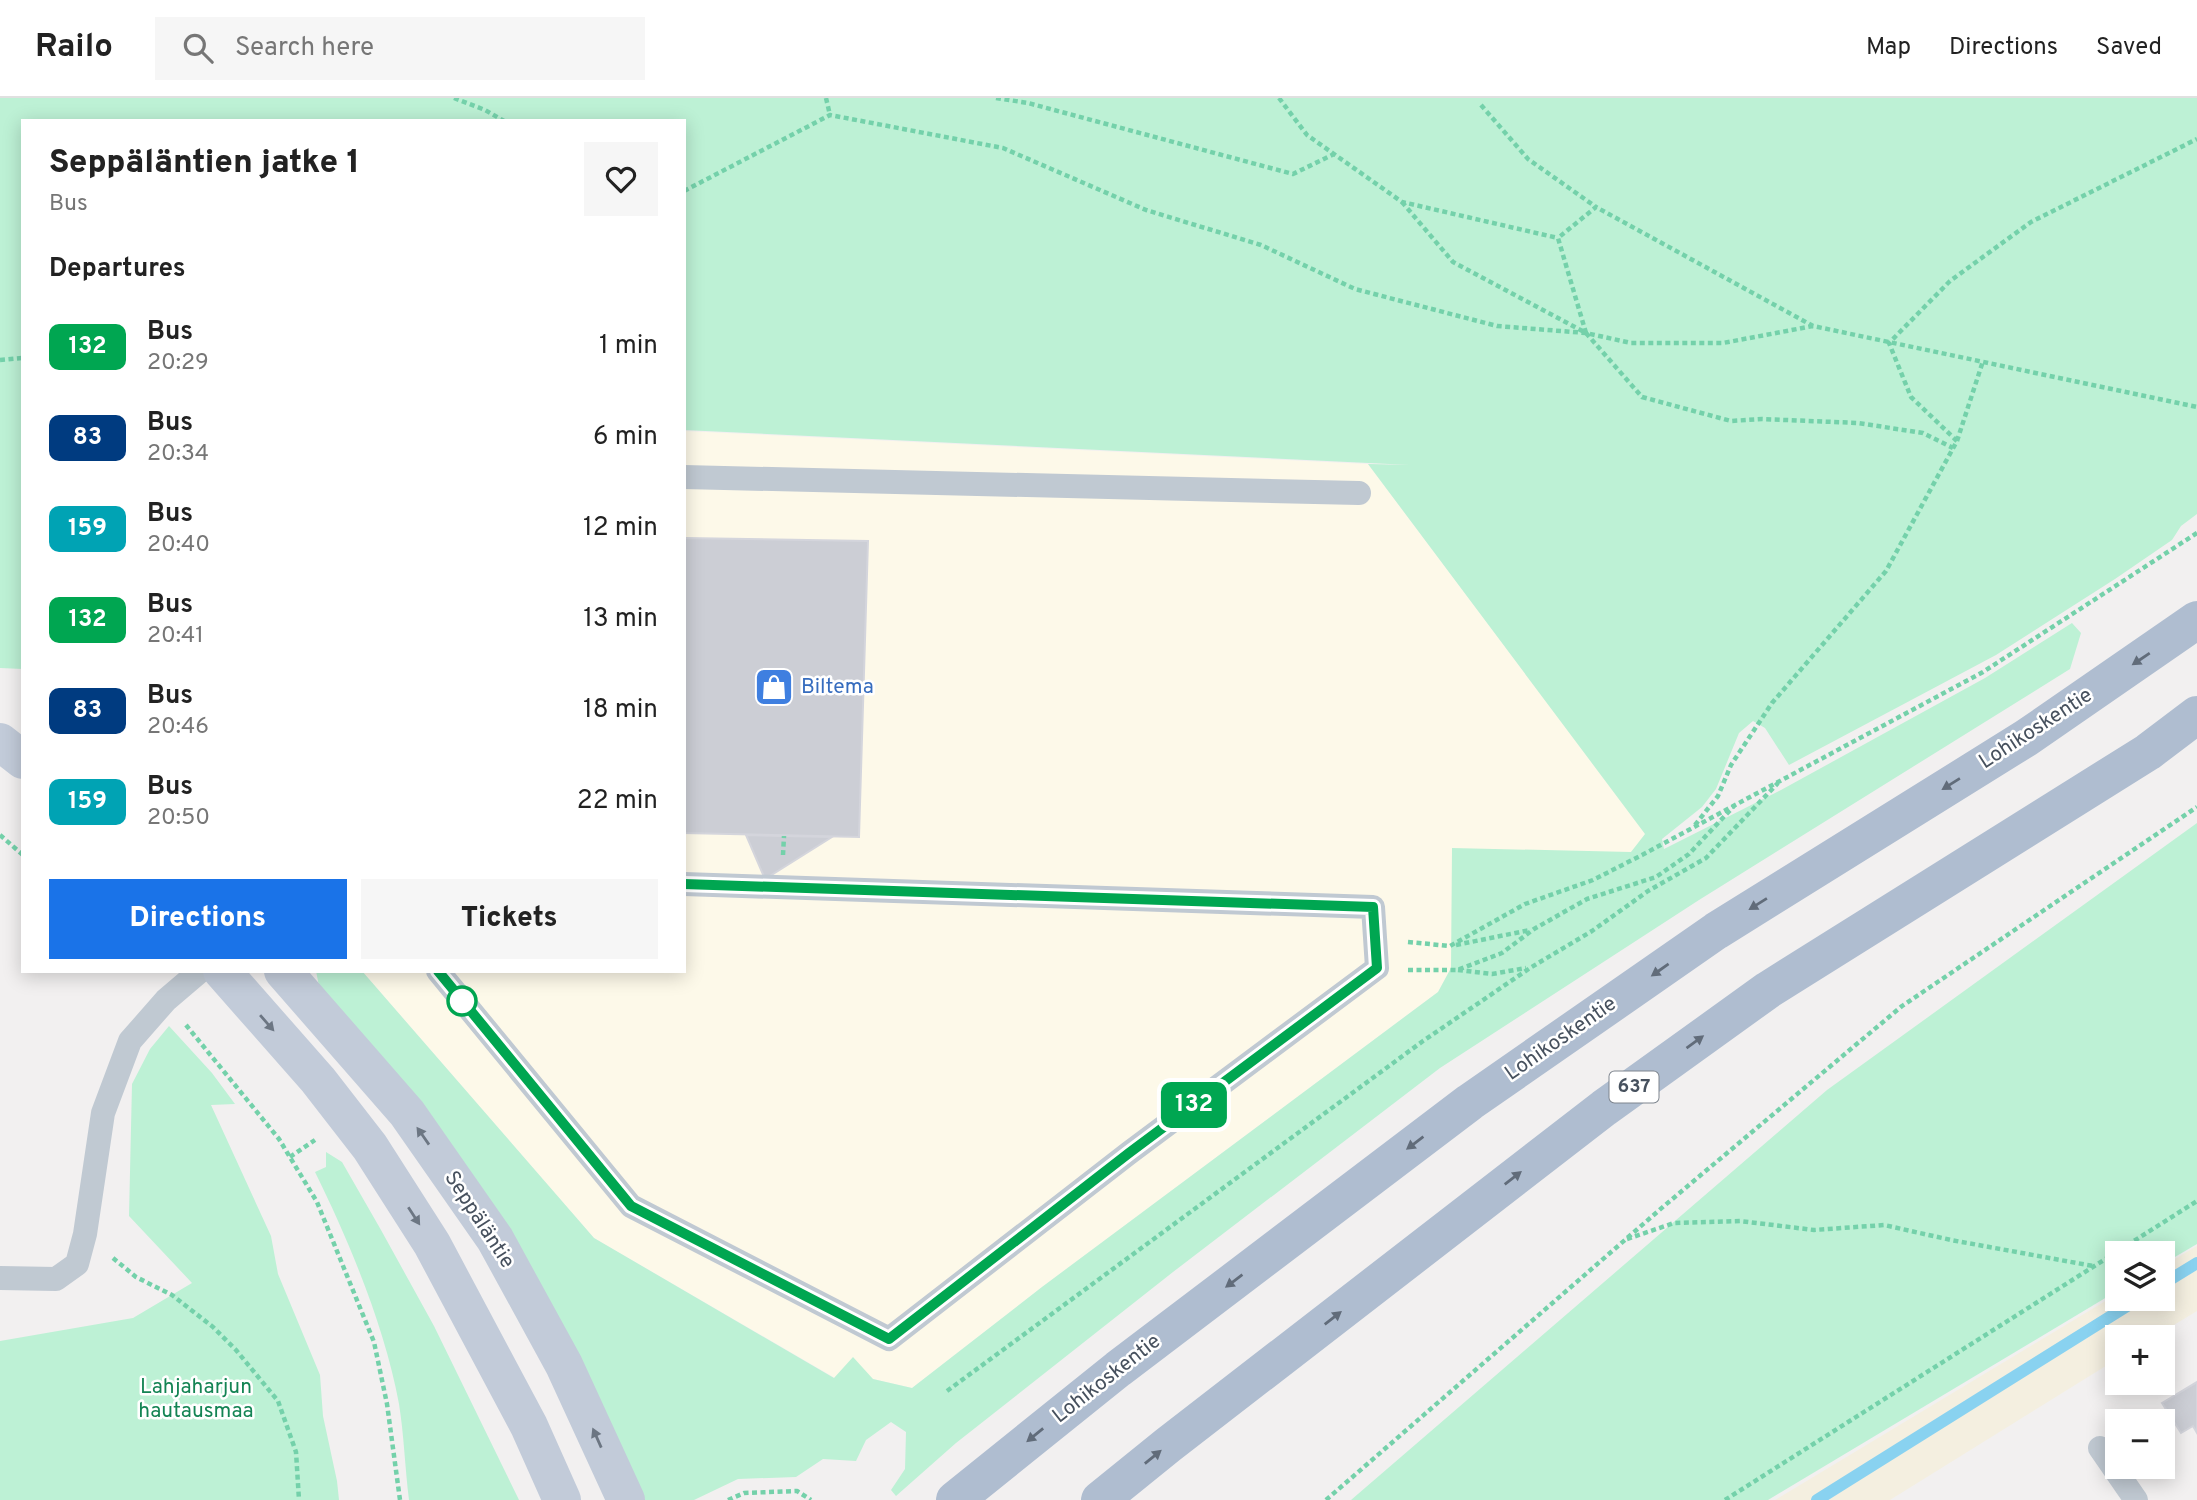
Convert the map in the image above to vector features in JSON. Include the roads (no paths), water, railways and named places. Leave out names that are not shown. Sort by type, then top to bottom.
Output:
[{"type":"main road","name":"Lohikoskentie","points":[[955,1500],[1118,1369],[1470,1102],[1716,931],[2026,738],[2197,620]]},
{"type":"main road","name":"637","points":[[1100,1500],[1593,1116],[1757,998],[2148,752],[2197,715]]},
{"type":"main road","points":[[0,742],[21,758]]},
{"type":"main road","points":[[224,973],[318,1080],[377,1158],[432,1244],[529,1426],[562,1500]]},
{"type":"main road","name":"Seppäläntie","points":[[285,973],[407,1113],[495,1239],[564,1365],[626,1500]]},
{"type":"lane","points":[[686,477],[1359,493]]},
{"type":"lane","points":[[440,973],[631,1206],[889,1339],[1129,1153],[1377,968],[1373,907],[686,884]]},
{"type":"lane","points":[[0,1278],[56,1279],[77,1264],[85,1234],[103,1113],[130,1041],[166,1000],[198,973]]},
{"type":"lane","points":[[2099,1448],[2136,1500]]},
{"type":"waterway","points":[[2175,1277],[2197,1263]]},
{"type":"waterway","points":[[1817,1500],[2119,1311]]},
{"type":"place","name":"Biltema","points":[[774,687]]},
{"type":"park label","name":"Lahjaharjun hautausmaa","points":[[196,1399]]}]
